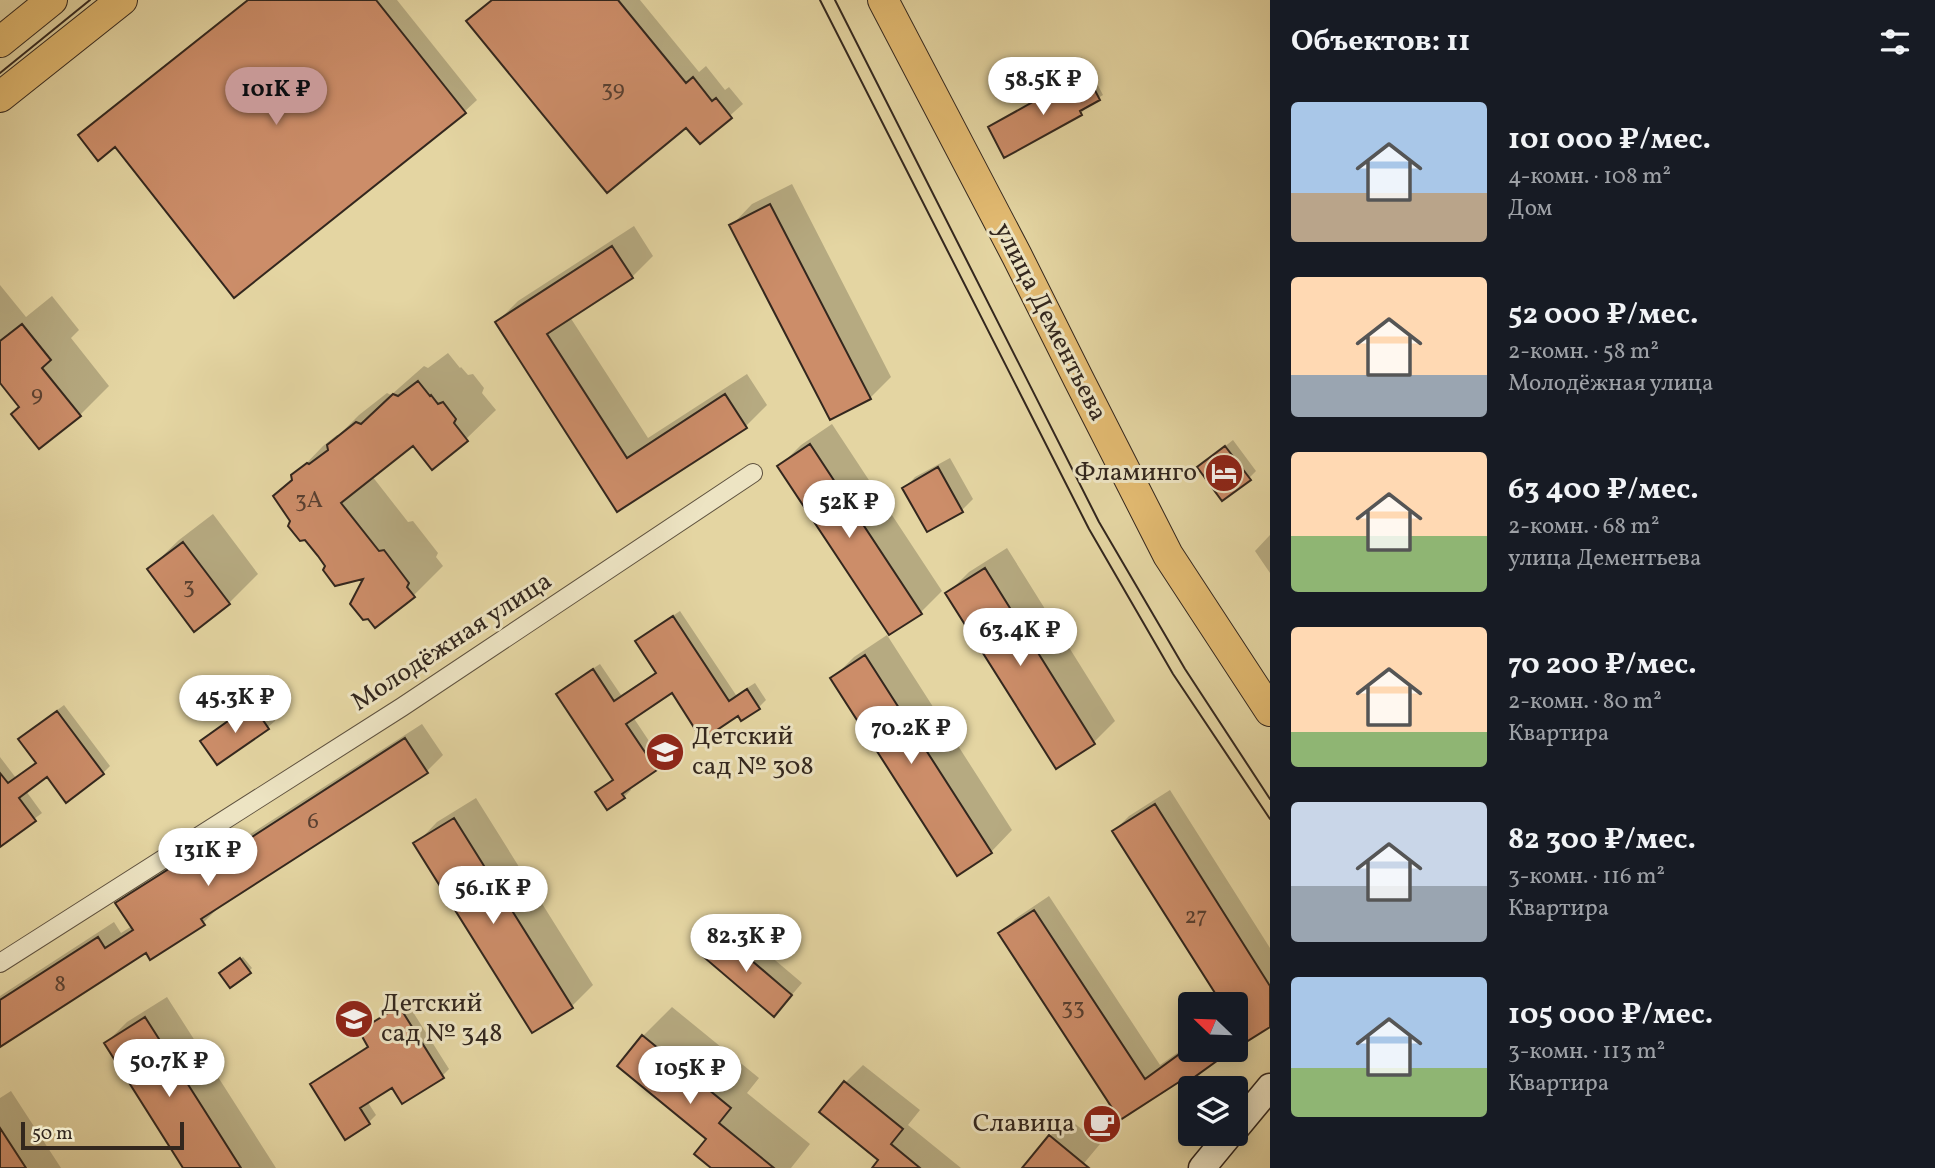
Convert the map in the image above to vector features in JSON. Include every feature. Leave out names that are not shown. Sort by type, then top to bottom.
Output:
[{"type":"main road","points":[[0,42],[52,0]]},
{"type":"main road","name":"улица Дементьева","points":[[883,0],[1017,256],[1168,555],[1270,711]]},
{"type":"main road","points":[[0,97],[110,4]]},
{"type":"main road","points":[[1248,1114],[1270,1087]]},
{"type":"main road","points":[[1202,1168],[1220,1146]]},
{"type":"street","name":"Молодёжная улица","points":[[0,963],[402,707],[752,473]]},
{"type":"building","points":[[248,0],[376,0],[466,113],[234,298],[115,147],[98,161],[78,135]]},
{"type":"building","points":[[492,0],[618,0],[686,83],[693,77],[712,101],[716,98],[732,118],[700,144],[686,128],[607,193],[466,21]]},
{"type":"building","points":[[1088,77],[1100,100],[1080,111],[1082,115],[1004,158],[988,127],[1065,84],[1067,88]]},
{"type":"building","points":[[770,204],[871,399],[830,420],[729,225]]},
{"type":"building","points":[[612,246],[633,278],[547,334],[627,458],[725,394],[747,428],[617,512],[495,322]]},
{"type":"building","points":[[22,324],[51,360],[42,368],[81,416],[39,449],[11,414],[19,407],[0,383],[0,341]]},
{"type":"building","points":[[418,381],[438,404],[443,402],[468,441],[432,470],[413,446],[341,503],[379,551],[384,550],[409,583],[407,587],[415,597],[375,628],[368,619],[363,620],[350,604],[363,579],[335,586],[323,570],[325,566],[318,556],[305,540],[300,541],[288,526],[290,521],[273,496],[292,480],[291,475],[328,450],[327,445],[356,422],[361,424],[393,394],[398,396]]},
{"type":"building","points":[[810,444],[922,614],[889,635],[777,466]]},
{"type":"building","name":"Фламинго","points":[[1225,446],[1251,480],[1222,501],[1197,467]]},
{"type":"building","points":[[938,467],[963,512],[927,532],[902,488]]},
{"type":"building","points":[[183,542],[230,604],[194,632],[147,569]]},
{"type":"building","points":[[985,568],[1095,744],[1056,769],[945,593]]},
{"type":"building","points":[[673,616],[729,701],[747,689],[760,709],[741,721],[738,716],[702,740],[672,693],[626,724],[657,770],[622,794],[625,798],[607,810],[595,792],[613,780],[556,694],[593,669],[614,701],[656,673],[635,641]]},
{"type":"building","points":[[865,655],[992,853],[957,876],[830,678]]},
{"type":"building","points":[[252,704],[269,729],[217,765],[200,741]]},
{"type":"building","points":[[57,711],[104,774],[66,803],[47,777],[19,798],[36,821],[0,847],[0,773],[8,783],[36,763],[18,739]]},
{"type":"building","points":[[405,738],[428,773],[201,919],[205,925],[150,960],[146,953],[0,1047],[0,1000],[98,937],[105,948],[133,930],[115,903],[194,853],[204,868]]},
{"type":"building","points":[[1155,804],[1270,986],[1270,1027],[1248,1041],[1248,992],[1214,992],[1112,831]]},
{"type":"building","points":[[454,818],[573,1008],[532,1033],[413,843]]},
{"type":"building","points":[[1034,910],[1145,1079],[1178,1055],[1178,1062],[1215,1062],[1196,1076],[1178,1076],[1178,1083],[1120,1120],[998,933]]},
{"type":"building","points":[[717,931],[792,995],[774,1017],[699,953]]},
{"type":"building","points":[[240,958],[251,973],[230,988],[219,973]]},
{"type":"building","points":[[399,1006],[444,1078],[402,1104],[392,1088],[360,1108],[370,1124],[345,1140],[310,1084],[368,1047],[359,1031]]},
{"type":"building","points":[[145,1017],[241,1168],[183,1168],[104,1043]]},
{"type":"building","points":[[642,1035],[731,1108],[719,1123],[774,1168],[711,1168],[694,1154],[706,1139],[617,1066]]},
{"type":"building","points":[[844,1081],[903,1129],[891,1144],[920,1168],[872,1168],[878,1160],[819,1112]]},
{"type":"building","points":[[0,1128],[26,1168],[0,1168]]},
{"type":"building","points":[[1049,1135],[1089,1168],[1022,1168]]},
{"type":"tram line","points":[[0,73],[90,0]]},
{"type":"tram line","points":[[820,0],[1089,529],[1173,674],[1270,819]]},
{"type":"tram line","points":[[835,0],[1099,522],[1185,669],[1270,799]]},
{"type":"place","name":"Фламинго","points":[[1224,473]]},
{"type":"place","name":"Детский сад № 308","points":[[665,752]]},
{"type":"place","name":"Детский сад № 348","points":[[354,1019]]},
{"type":"place","name":"Славица","points":[[1102,1124]]}]
